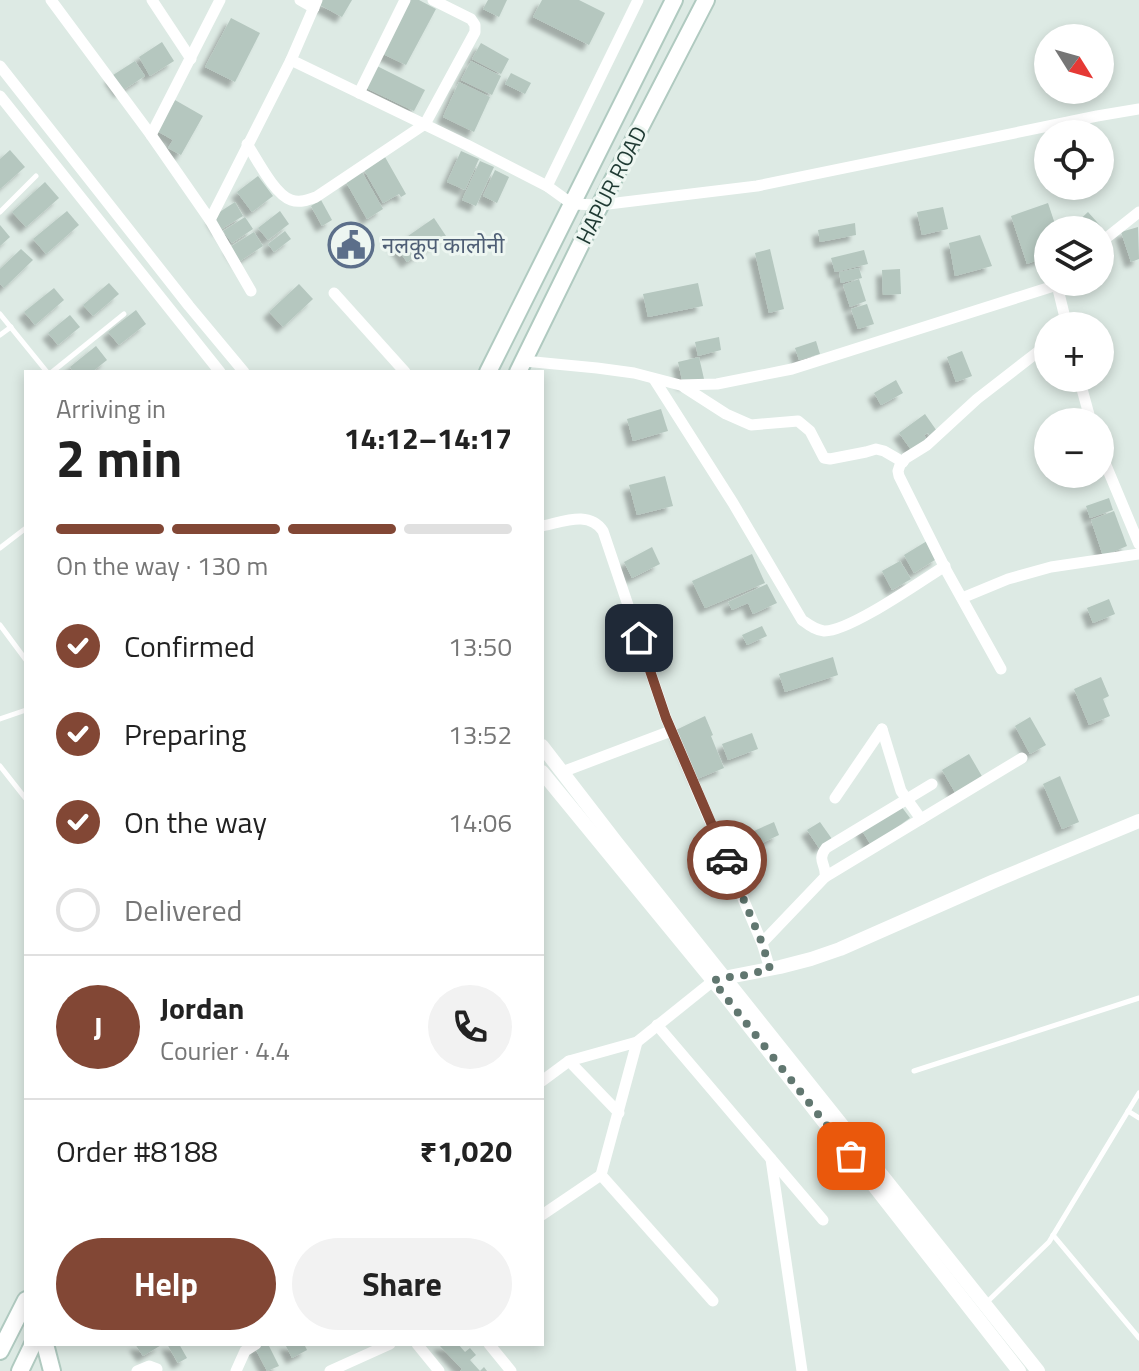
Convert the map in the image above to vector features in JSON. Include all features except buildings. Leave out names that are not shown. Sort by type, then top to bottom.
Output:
[{"type":"main road","name":"HAPUR ROAD","points":[[489,370],[674,0]]},
{"type":"main road","name":"HAPUR ROAD","points":[[521,367],[706,0]]},
{"type":"main road","points":[[0,1351],[24,1304]]},
{"type":"main road","points":[[20,1371],[32,1346]]},
{"type":"main road","points":[[46,1346],[52,1371]]},
{"type":"street","points":[[51,0],[210,220],[251,291]]},
{"type":"street","points":[[152,0],[191,59]]},
{"type":"street","points":[[151,135],[220,0]]},
{"type":"street","points":[[210,220],[291,60],[315,4],[300,0]]},
{"type":"street","points":[[359,93],[405,0]]},
{"type":"street","points":[[247,144],[275,188],[290,200],[301,202],[316,197],[425,124],[475,32],[471,19],[433,0]]},
{"type":"street","points":[[547,186],[638,0]]},
{"type":"street","points":[[291,60],[547,186],[572,204],[600,205],[757,186],[1139,109]]},
{"type":"street","points":[[0,66],[242,370]]},
{"type":"street","points":[[0,96],[218,370]]},
{"type":"street","points":[[1114,232],[1139,212]]},
{"type":"street","points":[[521,367],[597,368],[634,373],[680,385],[717,384],[792,369],[1034,292]]},
{"type":"street","points":[[334,293],[403,370]]},
{"type":"street","points":[[1001,669],[898,471],[903,462],[1034,355]]},
{"type":"street","points":[[654,379],[733,503],[802,620],[812,628],[829,630],[843,626],[945,566]]},
{"type":"street","points":[[680,385],[726,414],[751,425],[798,421],[810,431],[824,458],[876,449],[903,462]]},
{"type":"street","points":[[1114,484],[1139,544]]},
{"type":"street","points":[[544,526],[581,518],[598,523],[603,531],[671,731],[762,943],[770,969]]},
{"type":"street","points":[[962,598],[1008,579],[1051,567],[1139,554]]},
{"type":"street","points":[[835,798],[882,729],[901,791],[921,819]]},
{"type":"street","points":[[562,772],[671,731]]},
{"type":"street","points":[[544,749],[1019,1371]]},
{"type":"street","points":[[762,943],[825,877],[1022,758]]},
{"type":"street","points":[[544,774],[718,979],[1038,1371]]},
{"type":"street","points":[[825,877],[821,854],[826,848],[932,784]]},
{"type":"street","points":[[544,1080],[569,1061],[637,1042],[718,979],[811,959],[840,949],[1139,821]]},
{"type":"street","points":[[657,1025],[823,1220]]},
{"type":"street","points":[[544,1214],[601,1175],[637,1042]]},
{"type":"street","points":[[569,1061],[619,1113]]},
{"type":"street","points":[[770,1158],[802,1371]]},
{"type":"street","points":[[601,1175],[713,1301]]},
{"type":"street","points":[[236,1371],[245,1351],[253,1346]]},
{"type":"street","points":[[330,1371],[386,1346]]},
{"type":"street","points":[[419,1346],[439,1371]]},
{"type":"street","points":[[491,1346],[511,1371]]},
{"type":"street","points":[[137,1371],[149,1366],[157,1369]]},
{"type":"lane","points":[[0,212],[36,176]]},
{"type":"lane","points":[[0,314],[48,370]]},
{"type":"lane","points":[[53,370],[124,314]]},
{"type":"lane","points":[[0,335],[11,327]]},
{"type":"lane","points":[[0,548],[24,530]]},
{"type":"lane","points":[[0,625],[24,657]]},
{"type":"lane","points":[[0,719],[24,711]]},
{"type":"lane","points":[[0,766],[24,796]]},
{"type":"lane","points":[[914,1071],[1139,998]]},
{"type":"lane","points":[[984,1305],[1053,1235],[1139,1093]]},
{"type":"lane","points":[[1128,1111],[1139,1118]]},
{"type":"lane","points":[[1053,1235],[1139,1338]]},
{"type":"way so far","points":[[727,860],[770,969],[713,981],[851,1156]]},
{"type":"place","name":"नलकूप कालोनी","points":[[351,245]]},
{"type":"route","points":[[639,638],[666,718],[727,860]]}]
